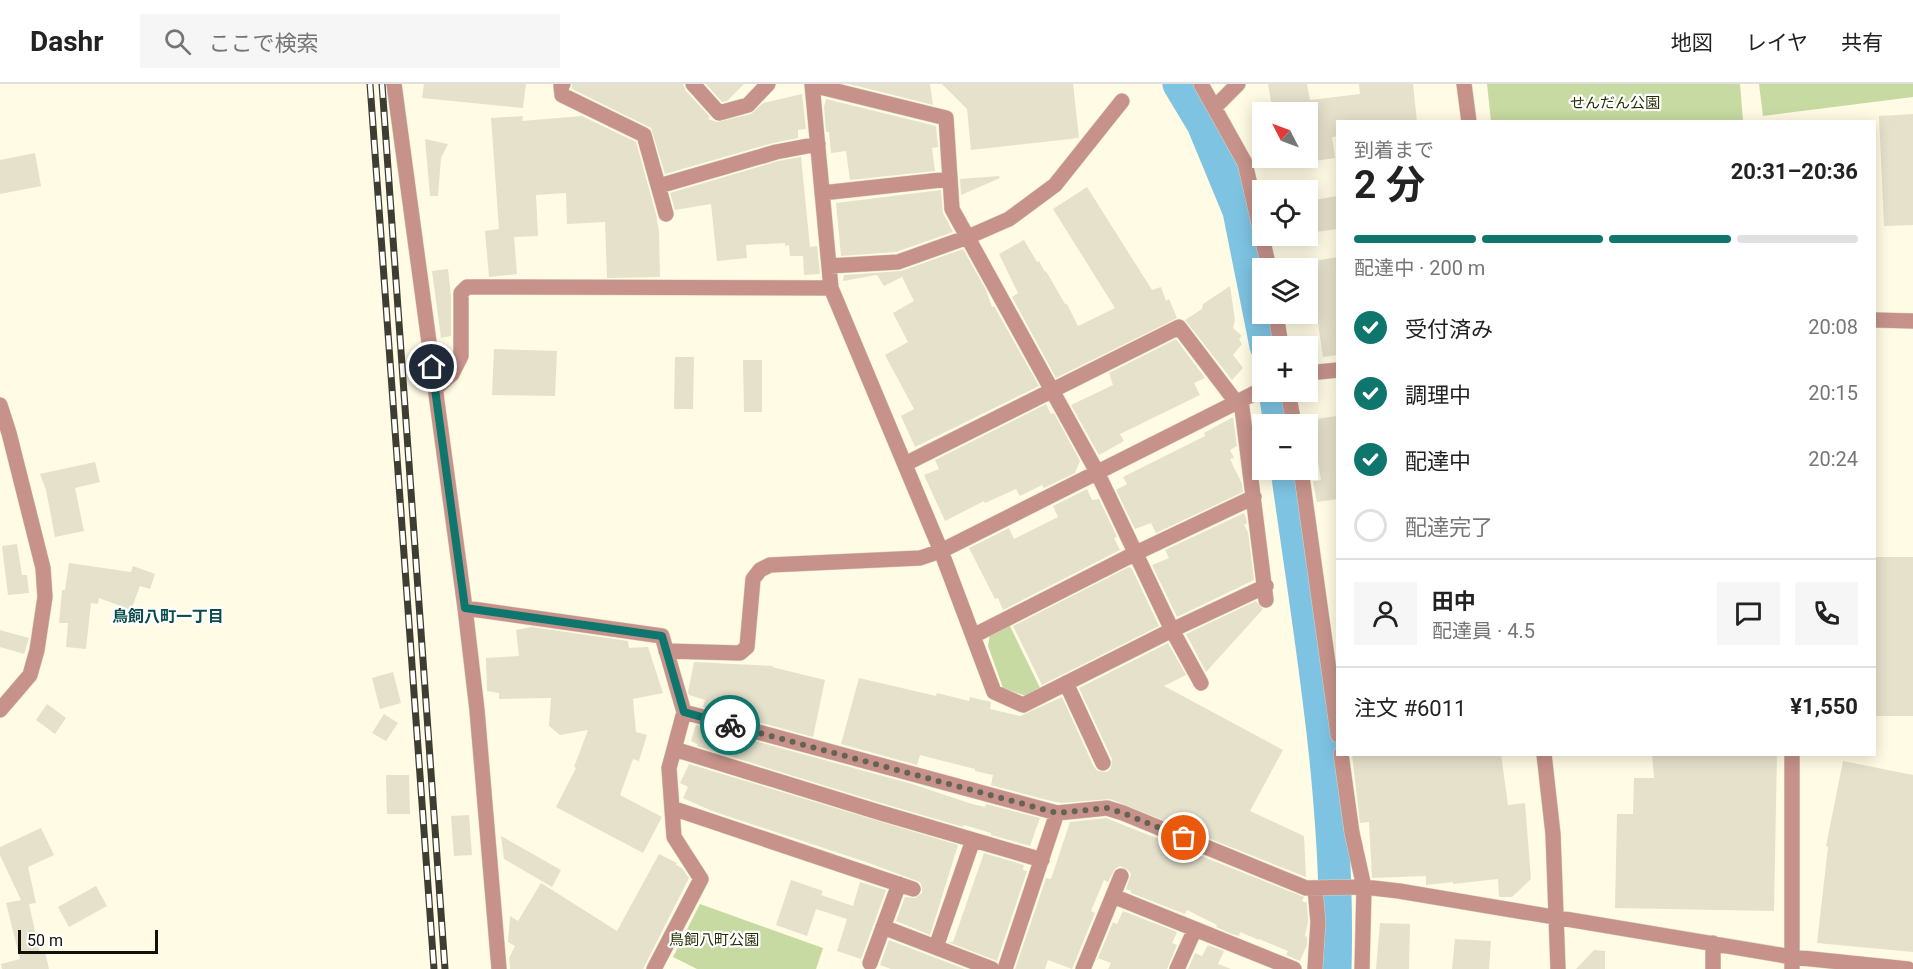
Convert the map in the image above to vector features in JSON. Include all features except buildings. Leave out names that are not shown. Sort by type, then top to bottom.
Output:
[{"type":"street","points":[[394,84],[465,608],[477,710],[499,969]]},
{"type":"street","points":[[563,84],[561,86],[562,95],[644,135],[666,214]]},
{"type":"street","points":[[693,84],[719,113],[748,105],[768,84]]},
{"type":"street","points":[[904,464],[1052,390],[1179,327],[1238,401],[1254,497],[1266,593],[1172,630],[1023,705],[994,692],[941,551],[904,464],[831,288],[812,84],[946,118],[952,209],[968,237],[1052,390],[1097,472],[1172,630],[1201,683]]},
{"type":"street","points":[[1201,84],[1245,163],[1267,258]]},
{"type":"street","points":[[1215,107],[1238,84]]},
{"type":"street","points":[[1464,84],[1469,120]]},
{"type":"street","points":[[829,266],[898,262],[968,237],[1009,219],[1055,185],[1122,101]]},
{"type":"street","points":[[659,186],[776,152],[818,144]]},
{"type":"street","points":[[822,193],[950,178]]},
{"type":"street","points":[[435,389],[452,374],[461,356],[460,293],[467,288],[831,288]]},
{"type":"street","points":[[1876,320],[1913,321]]},
{"type":"street","points":[[1318,372],[1336,370]]},
{"type":"street","points":[[666,651],[740,653],[747,647],[753,579],[760,570],[770,565],[920,558],[941,551],[1252,394]]},
{"type":"street","points":[[0,405],[43,568],[45,597],[37,650],[30,675],[0,710]]},
{"type":"street","points":[[1302,480],[1336,721]]},
{"type":"street","points":[[973,636],[1136,553],[1254,497]]},
{"type":"street","points":[[465,608],[662,636],[684,712],[669,768],[674,837],[701,879],[654,969]]},
{"type":"street","points":[[1066,683],[1103,763]]},
{"type":"street","points":[[684,712],[1057,813],[1107,808],[1306,888],[1364,887],[1556,916],[1713,943],[1792,963],[1908,969]]},
{"type":"street","points":[[674,749],[1042,860]]},
{"type":"street","points":[[1341,756],[1352,833],[1364,887],[1362,969]]},
{"type":"street","points":[[1544,756],[1553,834],[1558,969]]},
{"type":"street","points":[[1792,756],[1792,963]]},
{"type":"street","points":[[672,808],[906,887],[883,927],[870,963]]},
{"type":"street","points":[[1005,969],[1057,813]]},
{"type":"street","points":[[936,947],[973,840]]},
{"type":"street","points":[[1083,969],[1121,876]]},
{"type":"street","points":[[1315,969],[1318,888]]},
{"type":"street","points":[[1113,896],[1294,969]]},
{"type":"street","points":[[883,927],[992,969]]},
{"type":"street","points":[[1177,969],[1195,929]]},
{"type":"street","points":[[1713,943],[1713,969]]},
{"type":"green space","name":"せんだん公園","points":[[1487,84],[1740,84],[1743,120],[1491,120]]},
{"type":"green space","points":[[1759,84],[1913,84],[1913,97],[1763,116]]},
{"type":"green space","points":[[1009,624],[1041,690],[1029,697],[1003,688],[988,646],[990,634]]},
{"type":"green space","name":"鳥飼八町公園","points":[[700,904],[823,948],[816,969],[697,969],[673,957]]},
{"type":"waterway","points":[[1179,84],[1203,124],[1239,211],[1264,336]]},
{"type":"waterway","points":[[1277,402],[1278,414]]},
{"type":"waterway","points":[[1288,480],[1314,656],[1328,781],[1333,844],[1335,969]]},
{"type":"railway","points":[[370,84],[434,969]]},
{"type":"railway","points":[[382,84],[445,969]]},
{"type":"way so far","points":[[730,725],[1057,813],[1107,808],[1184,838]]},
{"type":"district","name":"鳥飼八町一丁目","points":[[168,616]]},
{"type":"route","points":[[432,367],[465,608],[662,636],[684,712],[730,725]]}]
